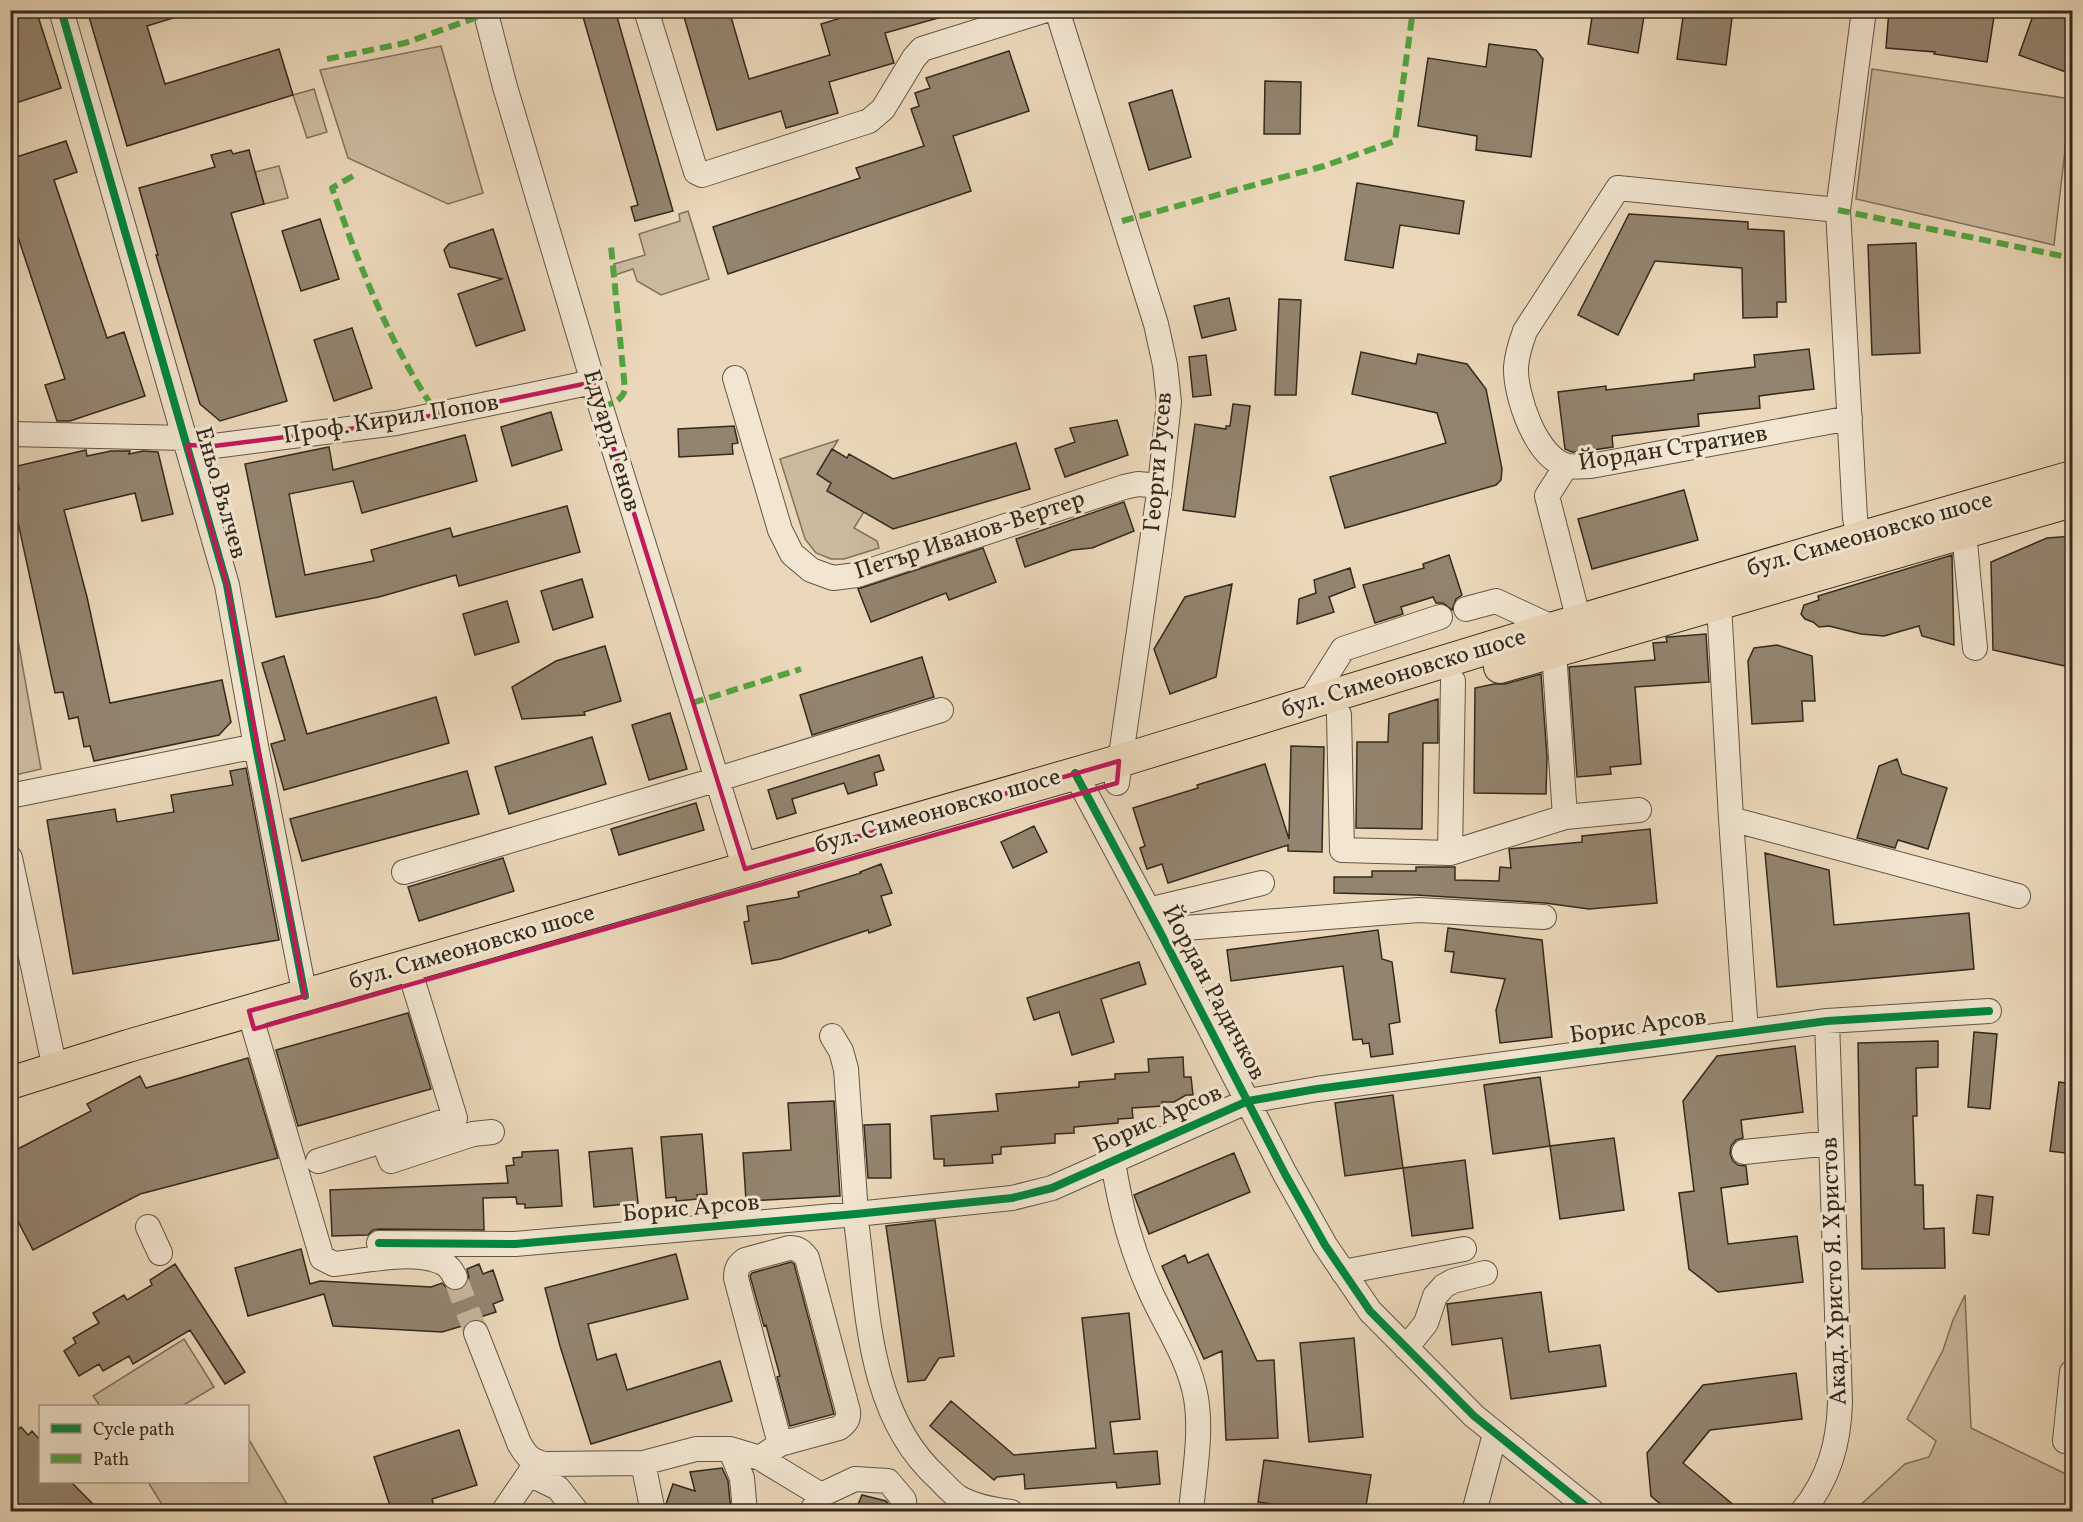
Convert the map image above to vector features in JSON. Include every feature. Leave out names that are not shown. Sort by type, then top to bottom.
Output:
[{"type":"main road","name":"бул. Симеоновско шосе","points":[[1118,772],[1309,703],[1562,633],[1859,538],[2073,477]]},
{"type":"main road","name":"бул. Симеоновско шосе","points":[[10,1083],[55,1069],[252,1020],[414,985],[1080,783],[1339,715],[1453,681],[1562,633],[1719,604],[2073,501]]},
{"type":"main road","name":"бул. Симеоновско шосе","points":[[10,1106],[135,1064],[252,1020],[305,996],[745,869],[1080,783]]},
{"type":"street","name":"Еньо Вълчев","points":[[61,10],[227,585],[305,996]]},
{"type":"street","name":"Едуард Генов","points":[[486,10],[505,87],[593,382],[745,869]]},
{"type":"street","points":[[646,10],[696,172],[702,175],[869,121],[884,109],[914,58],[922,49],[1046,10]]},
{"type":"street","name":"Георги Русев","points":[[1057,10],[1156,324],[1165,365],[1169,402],[1160,486],[1118,772]]},
{"type":"street","points":[[1859,538],[1855,518],[1838,210],[1864,10]]},
{"type":"street","name":"Йордан Стратиев","points":[[1838,210],[1618,188],[1525,331],[1516,368],[1521,402],[1533,433],[1549,455],[1566,466],[1591,466],[1850,418]]},
{"type":"street","name":"Петър Иванов-Вертер","points":[[735,378],[780,530],[792,554],[811,570],[834,578],[857,575],[1124,487],[1138,484],[1160,486]]},
{"type":"street","name":"Проф. Кирил Попов","points":[[10,434],[186,442],[214,446],[396,423],[593,382]]},
{"type":"street","points":[[1565,817],[1562,633],[1547,496],[1566,466]]},
{"type":"street","points":[[1964,532],[1975,648]]},
{"type":"street","points":[[1466,609],[1496,601],[1562,633]]},
{"type":"street","points":[[1719,604],[1746,1032]]},
{"type":"street","points":[[1309,703],[1343,650],[1440,617]]},
{"type":"street","points":[[1450,853],[1453,681]]},
{"type":"street","points":[[404,872],[716,780],[941,710]]},
{"type":"street","points":[[1339,715],[1342,850],[1450,853],[1565,817],[1639,810]]},
{"type":"street","points":[[10,796],[256,746]]},
{"type":"street","name":"Йордан Радичков","points":[[1080,783],[1154,920],[1285,1174],[1326,1245],[1370,1311],[1474,1416],[1593,1512]]},
{"type":"street","points":[[1731,819],[2018,896]]},
{"type":"street","points":[[10,858],[55,1069]]},
{"type":"street","points":[[1154,920],[1262,882]]},
{"type":"street","points":[[1154,920],[1419,910],[1544,917]]},
{"type":"street","points":[[414,985],[458,1128]]},
{"type":"street","name":"Борис Арсов","points":[[379,1243],[502,1245],[856,1221],[1012,1198],[1052,1188],[1248,1101],[1317,1089],[1827,1022],[1989,1011]]},
{"type":"street","points":[[252,1020],[322,1258],[333,1264],[414,1256],[442,1262],[448,1266],[455,1277]]},
{"type":"street","name":"Акад. Христо Я. Христов","points":[[1802,1512],[1818,1487],[1833,1456],[1839,1430],[1840,1402],[1827,1022]]},
{"type":"street","points":[[832,1036],[841,1051],[846,1069],[856,1221],[870,1336],[882,1387],[895,1422],[924,1465],[958,1497],[1011,1512]]},
{"type":"street","points":[[318,1161],[383,1141],[458,1128],[492,1132]]},
{"type":"street","points":[[1744,1152],[1831,1143]]},
{"type":"street","points":[[1113,1162],[1121,1211],[1131,1244],[1152,1295],[1188,1366],[1196,1397],[1198,1421],[1191,1512]]},
{"type":"street","points":[[148,1227],[160,1253]]},
{"type":"street","points":[[760,1458],[780,1444],[839,1428],[849,1418],[807,1258],[796,1248],[746,1260],[739,1264],[736,1270],[736,1278],[780,1444]]},
{"type":"street","points":[[1343,1272],[1464,1249]]},
{"type":"street","points":[[1406,1348],[1426,1323],[1436,1296],[1444,1286],[1453,1281],[1485,1273]]},
{"type":"street","points":[[476,1333],[519,1443],[532,1468],[558,1488],[577,1512]]},
{"type":"street","points":[[2065,1442],[2073,1372]]},
{"type":"street","points":[[1474,1512],[1495,1434]]},
{"type":"street","points":[[503,1512],[532,1468],[545,1464],[643,1463],[696,1449],[730,1449],[760,1458],[816,1503],[855,1479],[888,1481],[904,1500],[905,1512]]},
{"type":"street","points":[[730,1449],[742,1478],[745,1512]]},
{"type":"street","points":[[643,1463],[653,1512]]},
{"type":"highlighted area","points":[[593,382],[745,869],[1119,761],[1117,783],[254,1029],[249,1011],[305,996],[227,585],[187,445],[214,446],[396,423]]},
{"type":"shaded area","points":[[441,46],[483,193],[448,204],[348,158],[320,70]]},
{"type":"shaded area","points":[[1872,69],[2071,99],[2054,245],[1856,199]]},
{"type":"shaded area","points":[[314,89],[327,132],[307,138],[293,95]]},
{"type":"shaded area","points":[[279,166],[288,198],[264,204],[255,172]]},
{"type":"shaded area","points":[[688,211],[709,279],[661,295],[637,281],[633,269],[615,275],[614,264],[645,255],[639,234],[680,221],[679,214]]},
{"type":"shaded area","points":[[838,440],[818,474],[864,512],[854,528],[877,541],[879,548],[844,559],[831,559],[816,553],[805,539],[780,459]]},
{"type":"shaded area","points":[[10,596],[41,769],[11,776],[10,776]]},
{"type":"shaded area","points":[[1965,1295],[1971,1428],[2072,1477],[2072,1511],[1854,1511],[1905,1464],[1929,1457],[1936,1441],[1907,1419],[1943,1350],[1953,1320]]},
{"type":"shaded area","points":[[184,1339],[214,1387],[184,1405],[99,1405],[93,1396]]},
{"type":"shaded area","points":[[249,1440],[291,1511],[166,1511],[149,1483],[249,1483]]},
{"type":"building","points":[[10,10],[36,10],[61,88],[10,105]]},
{"type":"building","points":[[87,10],[186,10],[186,14],[147,26],[165,84],[279,49],[293,95],[127,146]]},
{"type":"building","points":[[581,10],[615,10],[673,211],[635,221],[631,207],[638,205]]},
{"type":"building","points":[[682,10],[729,10],[749,79],[830,55],[821,24],[867,10],[949,10],[949,15],[885,33],[894,63],[829,82],[838,113],[786,128],[781,111],[717,130]]},
{"type":"building","points":[[1593,10],[1645,10],[1638,53],[1588,44]]},
{"type":"building","points":[[1684,10],[1733,10],[1726,65],[1677,59]]},
{"type":"building","points":[[1889,10],[1995,10],[1987,62],[1934,54],[1935,52],[1886,48]]},
{"type":"building","points":[[2035,10],[2073,10],[2073,53],[2066,72],[2019,55]]},
{"type":"building","points":[[1489,44],[1536,50],[1543,59],[1531,157],[1476,150],[1477,136],[1418,126],[1428,58],[1486,67]]},
{"type":"building","points":[[1009,51],[1029,111],[953,136],[971,191],[728,274],[713,227],[860,178],[856,168],[924,146],[911,109],[919,106],[915,93],[930,88],[926,78]]},
{"type":"building","points":[[1265,81],[1301,82],[1300,134],[1264,134]]},
{"type":"building","points":[[1172,90],[1191,157],[1149,170],[1129,103]]},
{"type":"building","points":[[66,141],[77,172],[54,180],[107,338],[124,332],[145,396],[70,421],[57,421],[45,385],[65,379],[10,213],[10,159]]},
{"type":"building","points":[[231,150],[233,154],[249,150],[264,204],[231,213],[287,401],[220,421],[200,404],[156,255],[158,255],[139,188],[215,167],[211,155]]},
{"type":"building","points":[[1357,183],[1464,201],[1459,234],[1400,225],[1393,268],[1345,260]]},
{"type":"building","points":[[1629,214],[1748,222],[1748,229],[1784,231],[1786,302],[1777,302],[1777,317],[1743,318],[1742,268],[1655,261],[1618,335],[1578,315]]},
{"type":"building","points":[[320,219],[339,279],[301,291],[282,231]]},
{"type":"building","points":[[493,229],[525,330],[476,346],[458,294],[502,279],[450,267],[444,250],[449,244]]},
{"type":"building","points":[[1916,243],[1920,353],[1872,355],[1868,245]]},
{"type":"building","points":[[1229,298],[1236,330],[1202,338],[1194,306]]},
{"type":"building","points":[[1279,299],[1301,300],[1296,395],[1275,395]]},
{"type":"building","points":[[352,328],[372,388],[334,401],[314,340]]},
{"type":"building","points":[[1809,349],[1814,389],[1759,396],[1760,408],[1698,414],[1699,426],[1612,436],[1613,447],[1579,452],[1565,449],[1558,392],[1606,386],[1606,390],[1694,380],[1694,374],[1755,367],[1754,355]]},
{"type":"building","points":[[1361,352],[1416,364],[1418,354],[1467,364],[1486,389],[1502,469],[1501,480],[1496,485],[1345,528],[1330,477],[1446,443],[1437,413],[1352,394]]},
{"type":"building","points":[[1206,355],[1211,395],[1193,397],[1189,357]]},
{"type":"building","points":[[1233,404],[1250,406],[1235,517],[1183,510],[1195,424],[1226,429],[1226,426],[1230,426]]},
{"type":"building","points":[[551,412],[562,450],[512,466],[501,427]]},
{"type":"building","points":[[1117,420],[1128,455],[1065,477],[1055,449],[1075,442],[1070,428]]},
{"type":"building","points":[[734,426],[738,443],[732,444],[733,454],[679,457],[678,429]]},
{"type":"building","points":[[465,435],[477,481],[362,513],[353,481],[289,494],[305,575],[374,561],[371,550],[450,528],[453,537],[567,506],[580,552],[459,586],[456,575],[379,597],[276,617],[245,464],[329,447],[333,470]]},
{"type":"building","points":[[1016,443],[1030,489],[893,529],[827,491],[831,483],[817,474],[832,449],[847,458],[849,454],[893,479]]},
{"type":"building","points":[[86,450],[87,456],[111,451],[130,451],[129,454],[143,451],[158,452],[173,514],[142,521],[135,493],[64,510],[87,597],[110,703],[222,680],[231,722],[219,735],[94,761],[90,746],[84,747],[78,717],[69,719],[63,692],[55,693],[11,490],[19,489],[13,467]]},
{"type":"building","points":[[1684,490],[1698,540],[1592,569],[1578,519]]},
{"type":"building","points":[[1124,502],[1134,531],[1092,548],[1072,550],[1025,567],[1016,539]]},
{"type":"building","points":[[2073,536],[2073,619],[2065,666],[1993,650],[1991,562],[2047,538]]},
{"type":"building","points":[[983,548],[996,582],[949,600],[946,593],[871,622],[858,589]]},
{"type":"building","points":[[1449,555],[1462,595],[1456,599],[1452,610],[1443,603],[1436,603],[1433,597],[1401,607],[1403,614],[1375,623],[1363,585],[1424,568],[1423,564]]},
{"type":"building","points":[[1952,555],[1954,645],[1922,636],[1919,626],[1884,636],[1861,634],[1829,626],[1819,627],[1801,614],[1804,605],[1819,600],[1818,596]]},
{"type":"building","points":[[1350,568],[1355,587],[1329,597],[1334,612],[1297,624],[1299,599],[1316,593],[1314,580]]},
{"type":"building","points":[[582,579],[593,617],[553,630],[541,591]]},
{"type":"building","points":[[1232,584],[1216,677],[1170,694],[1154,649],[1185,597]]},
{"type":"building","points":[[507,601],[519,642],[475,655],[463,614]]},
{"type":"building","points":[[1706,634],[1709,682],[1635,687],[1641,764],[1610,767],[1611,774],[1577,777],[1569,667],[1655,660],[1653,643],[1667,642],[1666,637]]},
{"type":"building","points":[[1777,645],[1812,656],[1815,701],[1802,701],[1803,721],[1752,724],[1748,661],[1754,648]]},
{"type":"building","points":[[605,646],[621,701],[584,712],[585,715],[522,719],[512,687],[556,661]]},
{"type":"building","points":[[284,656],[307,734],[436,697],[449,743],[284,790],[271,744],[285,740],[262,663]]},
{"type":"building","points":[[922,657],[934,697],[812,735],[800,695]]},
{"type":"building","points":[[1541,674],[1547,757],[1546,794],[1474,793],[1475,688],[1505,684]]},
{"type":"building","points":[[1438,699],[1438,743],[1423,743],[1422,829],[1356,828],[1357,742],[1388,742],[1389,714]]},
{"type":"building","points":[[670,713],[687,769],[649,780],[632,725]]},
{"type":"building","points":[[592,737],[606,784],[509,814],[495,767]]},
{"type":"building","points":[[1291,746],[1324,747],[1322,852],[1288,851],[1288,845],[1168,883],[1162,864],[1147,869],[1140,848],[1145,846],[1133,808],[1265,764],[1289,839]]},
{"type":"building","points":[[879,755],[884,770],[874,773],[877,785],[848,794],[844,783],[792,799],[796,813],[777,819],[768,790]]},
{"type":"building","points":[[1897,759],[1902,774],[1947,788],[1928,849],[1898,840],[1895,848],[1857,838],[1879,766]]},
{"type":"building","points":[[246,768],[279,940],[73,974],[47,820],[115,809],[117,822],[174,812],[171,795],[233,785],[230,771]]},
{"type":"building","points":[[467,771],[479,814],[302,861],[290,819]]},
{"type":"building","points":[[696,803],[704,830],[619,855],[611,829]]},
{"type":"building","points":[[1034,826],[1047,852],[1013,868],[1001,842]]},
{"type":"building","points":[[1650,829],[1657,903],[1589,909],[1545,903],[1416,895],[1334,893],[1334,877],[1372,877],[1372,871],[1416,871],[1416,867],[1455,867],[1455,880],[1499,881],[1500,867],[1511,868],[1509,849],[1582,842],[1582,836]]},
{"type":"building","points":[[1765,853],[1829,870],[1834,925],[1969,913],[1974,969],[1777,987]]},
{"type":"building","points":[[503,858],[514,891],[419,921],[408,887]]},
{"type":"building","points":[[881,864],[892,893],[881,896],[891,925],[869,933],[868,930],[781,959],[752,964],[744,922],[749,921],[747,906],[799,897],[798,892],[861,873]]},
{"type":"building","points":[[1448,928],[1542,940],[1552,1037],[1500,1043],[1496,1010],[1505,979],[1451,972],[1454,952],[1445,951]]},
{"type":"building","points":[[1378,930],[1382,959],[1392,962],[1400,1022],[1389,1024],[1393,1054],[1371,1057],[1369,1043],[1363,1044],[1362,1039],[1353,1040],[1343,966],[1231,981],[1227,950]]},
{"type":"building","points":[[1139,962],[1146,984],[1101,999],[1114,1042],[1072,1055],[1059,1012],[1034,1020],[1027,998]]},
{"type":"building","points":[[408,1013],[431,1089],[298,1126],[276,1050]]},
{"type":"building","points":[[1974,1032],[1997,1034],[1990,1109],[1968,1107]]},
{"type":"building","points":[[1938,1041],[1938,1067],[1916,1068],[1917,1116],[1913,1116],[1915,1185],[1923,1185],[1924,1229],[1944,1228],[1945,1268],[1862,1269],[1858,1043]]},
{"type":"building","points":[[1795,1046],[1803,1112],[1741,1120],[1743,1138],[1736,1140],[1731,1146],[1730,1154],[1738,1165],[1746,1166],[1748,1184],[1721,1188],[1728,1244],[1797,1236],[1803,1282],[1718,1292],[1689,1269],[1679,1193],[1694,1191],[1683,1101],[1717,1056]]},
{"type":"building","points":[[1183,1057],[1184,1077],[1191,1077],[1193,1095],[1186,1095],[1174,1102],[1162,1102],[1163,1106],[1132,1108],[1133,1118],[1118,1119],[1118,1123],[1074,1127],[1074,1133],[1055,1134],[1055,1143],[1001,1147],[1001,1154],[992,1155],[993,1163],[944,1166],[944,1159],[934,1159],[931,1116],[998,1111],[996,1094],[1079,1087],[1079,1082],[1115,1079],[1115,1074],[1149,1072],[1148,1059]]},
{"type":"building","points":[[248,1058],[278,1158],[140,1194],[33,1250],[10,1206],[10,1153],[91,1111],[87,1104],[140,1076],[146,1088]]},
{"type":"building","points":[[1540,1077],[1550,1146],[1493,1154],[1484,1085]]},
{"type":"building","points":[[2059,1082],[2073,1084],[2073,1154],[2050,1151]]},
{"type":"building","points":[[1393,1095],[1403,1168],[1345,1176],[1335,1103]]},
{"type":"building","points":[[834,1101],[840,1196],[746,1201],[743,1153],[791,1150],[788,1103]]},
{"type":"building","points":[[890,1124],[891,1178],[868,1178],[864,1125]]},
{"type":"building","points":[[702,1134],[707,1194],[697,1195],[698,1199],[676,1201],[676,1197],[666,1198],[661,1137]]},
{"type":"building","points":[[1614,1138],[1624,1210],[1560,1219],[1550,1146]]},
{"type":"building","points":[[632,1148],[638,1203],[594,1207],[589,1152]]},
{"type":"building","points":[[558,1150],[562,1206],[525,1208],[525,1204],[517,1204],[516,1197],[483,1198],[484,1230],[379,1229],[373,1230],[368,1235],[332,1236],[330,1190],[508,1183],[506,1166],[514,1165],[513,1158],[522,1157],[522,1152]]},
{"type":"building","points":[[1234,1153],[1250,1192],[1149,1234],[1134,1195]]},
{"type":"building","points":[[1465,1160],[1473,1228],[1412,1236],[1403,1168]]},
{"type":"building","points":[[1977,1195],[1993,1197],[1989,1235],[1973,1233]]},
{"type":"building","points":[[935,1220],[954,1356],[939,1358],[925,1380],[908,1382],[886,1226]]},
{"type":"building","points":[[301,1249],[310,1284],[320,1281],[431,1287],[442,1283],[448,1289],[455,1291],[467,1284],[469,1277],[467,1269],[479,1264],[483,1274],[493,1270],[503,1300],[493,1304],[496,1312],[442,1332],[333,1326],[324,1294],[248,1316],[235,1268]]},
{"type":"building","points":[[676,1254],[688,1299],[588,1324],[597,1360],[616,1354],[627,1390],[720,1361],[732,1401],[591,1444],[560,1346],[545,1288]]},
{"type":"building","points":[[1208,1254],[1257,1361],[1274,1360],[1278,1438],[1226,1440],[1222,1351],[1204,1359],[1162,1266],[1185,1255],[1188,1263]]},
{"type":"building","points":[[791,1262],[794,1264],[834,1414],[790,1426],[777,1377],[780,1376],[750,1276],[752,1273]]},
{"type":"building","points":[[175,1264],[245,1372],[225,1384],[190,1330],[133,1364],[129,1356],[103,1371],[99,1364],[79,1376],[64,1351],[76,1343],[73,1338],[99,1323],[93,1313],[124,1295],[127,1300],[152,1285],[150,1280]]},
{"type":"building","points":[[1541,1292],[1549,1352],[1600,1345],[1606,1386],[1511,1399],[1502,1338],[1452,1345],[1447,1304]]},
{"type":"building","points":[[1129,1313],[1140,1419],[1110,1422],[1114,1454],[1157,1451],[1160,1484],[1117,1488],[1116,1482],[1025,1489],[1024,1474],[997,1477],[994,1480],[930,1426],[951,1401],[1014,1455],[1096,1448],[1082,1318]]},
{"type":"building","points":[[1354,1338],[1363,1437],[1309,1442],[1300,1343]]},
{"type":"building","points":[[1796,1373],[1802,1419],[1710,1430],[1683,1463],[1742,1512],[1670,1512],[1651,1496],[1647,1453],[1703,1385]]},
{"type":"building","points":[[21,1427],[28,1435],[32,1431],[39,1439],[39,1483],[72,1483],[101,1512],[17,1512],[10,1505],[10,1436]]},
{"type":"building","points":[[459,1430],[477,1485],[432,1499],[435,1512],[392,1512],[374,1457]]},
{"type":"building","points":[[1264,1460],[1371,1475],[1365,1512],[1328,1512],[1258,1502]]},
{"type":"building","points":[[722,1468],[728,1481],[731,1512],[667,1512],[666,1504],[673,1484],[695,1491],[690,1472]]},
{"type":"building","points":[[862,1495],[886,1501],[891,1512],[855,1512]]},
{"type":"tunnel","points":[[455,1277],[476,1333]]},
{"type":"marked path","points":[[1122,221],[1324,166],[1395,141],[1413,10]]},
{"type":"marked path","points":[[327,59],[405,43],[486,14]]},
{"type":"marked path","points":[[353,176],[332,188],[365,276],[391,334],[405,362],[438,415]]},
{"type":"marked path","points":[[1838,210],[2072,258]]},
{"type":"marked path","points":[[601,407],[619,400],[625,390],[611,246]]},
{"type":"marked path","points":[[692,703],[801,669]]},
{"type":"cycle path","points":[[61,10],[227,585],[305,996]]},
{"type":"cycle path","points":[[1075,773],[1285,1174],[1325,1245],[1370,1311],[1474,1416],[1593,1512]]},
{"type":"cycle path","points":[[379,1243],[515,1244],[1012,1198],[1052,1188],[1248,1101],[1317,1089],[1827,1021],[1989,1011]]}]
